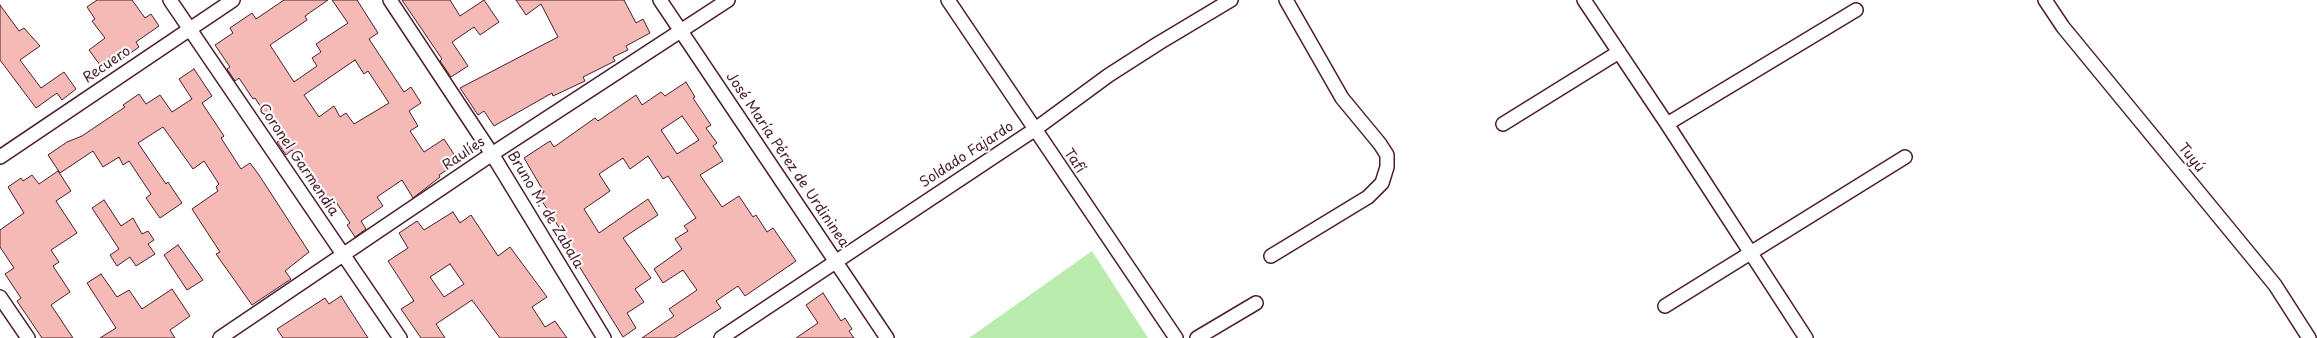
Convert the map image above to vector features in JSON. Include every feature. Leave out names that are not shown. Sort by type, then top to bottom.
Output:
[{"type":"street","name":"Coronel Garmendia","points":[[170,0],[400,338]]},
{"type":"street","name":"Recuero","points":[[0,157],[189,28],[233,0]]},
{"type":"street","name":"Bruno M. de Zabala","points":[[390,0],[492,154],[604,338]]},
{"type":"street","name":"José María Pérez de Urdininea","points":[[660,0],[888,338]]},
{"type":"street","name":"Raulíes","points":[[220,338],[344,256],[492,154],[728,0]]},
{"type":"street","name":"Tafí","points":[[948,0],[1034,130],[1176,338]]},
{"type":"street","name":"Soldado Fajardo","points":[[721,338],[1034,130],[1128,63],[1230,0]]},
{"type":"street","points":[[1271,256],[1368,197],[1382,183],[1387,167],[1387,155],[1384,150],[1342,98],[1286,0]]},
{"type":"street","points":[[1584,0],[1667,124],[1806,338]]},
{"type":"street","name":"Tuyú","points":[[2045,0],[2063,27],[2275,285],[2309,338]]},
{"type":"street","points":[[1667,124],[1856,10]]},
{"type":"street","points":[[1503,124],[1619,52]]},
{"type":"street","points":[[1665,306],[1905,157]]},
{"type":"street","points":[[0,297],[28,338]]},
{"type":"street","points":[[1197,338],[1256,303]]},
{"type":"green space","points":[[1092,251],[1148,338],[969,338]]},
{"type":"building","points":[[97,0],[132,0],[145,18],[151,14],[159,26],[136,42],[139,47],[118,62],[113,55],[100,65],[89,50],[105,38],[92,21],[95,19],[87,7]]},
{"type":"building","points":[[284,0],[328,0],[305,16],[307,20],[270,45],[294,82],[317,66],[312,58],[321,52],[316,44],[348,23],[332,0],[357,0],[378,33],[369,39],[404,92],[411,87],[421,103],[409,111],[418,126],[410,131],[424,152],[444,139],[459,162],[439,175],[440,177],[413,198],[402,180],[377,197],[383,206],[361,221],[366,229],[355,237],[347,225],[350,223],[336,202],[328,207],[292,150],[286,155],[277,142],[282,139],[255,98],[253,99],[239,78],[235,81],[227,69],[230,67],[215,45],[233,33],[230,28],[252,13],[256,19]],"holes":[[[355,60],[364,74],[368,71],[389,103],[354,124],[346,113],[340,117],[334,106],[319,117],[304,95]]]},
{"type":"building","points":[[402,0],[450,0],[460,16],[484,0],[499,22],[480,35],[474,27],[452,42],[468,66],[451,77],[440,61],[442,59]]},
{"type":"building","points":[[516,0],[624,0],[636,23],[643,19],[650,33],[626,46],[628,50],[613,57],[615,61],[583,77],[585,81],[553,96],[552,93],[494,126],[484,111],[478,115],[460,88],[558,37],[541,4],[526,15]]},
{"type":"building","points":[[0,5],[19,31],[24,28],[40,46],[20,60],[41,88],[64,72],[76,89],[62,100],[57,93],[36,108],[0,60]]},
{"type":"building","points":[[194,69],[212,96],[202,103],[224,136],[221,138],[241,169],[250,163],[309,252],[285,271],[291,279],[252,305],[216,254],[220,252],[192,209],[218,191],[216,187],[219,184],[204,161],[193,169],[163,127],[138,143],[166,184],[168,182],[182,203],[160,218],[146,198],[151,194],[129,161],[123,165],[119,157],[103,167],[93,151],[60,173],[48,155],[67,142],[82,136],[125,107],[123,105],[139,94],[146,104],[160,95],[172,112],[192,99],[179,79]]},
{"type":"building","points":[[686,82],[695,97],[693,98],[711,125],[706,128],[717,143],[713,146],[723,161],[700,175],[722,207],[739,196],[753,217],[756,215],[767,232],[773,228],[796,261],[745,296],[738,286],[716,301],[721,308],[674,338],[642,338],[674,316],[669,309],[697,290],[683,270],[663,283],[654,269],[682,249],[675,239],[688,231],[684,226],[696,218],[668,176],[663,179],[648,156],[630,169],[623,158],[599,174],[610,191],[584,209],[599,233],[648,199],[658,215],[623,238],[651,278],[635,289],[644,302],[627,313],[636,328],[623,337],[561,237],[564,235],[538,195],[544,192],[524,158],[550,141],[554,147],[595,118],[598,121],[636,95],[642,105],[661,92],[665,96]],"holes":[[[682,116],[699,140],[677,154],[661,130]]]},
{"type":"building","points":[[58,171],[71,191],[56,201],[77,233],[51,250],[59,262],[53,266],[70,292],[51,305],[73,338],[42,338],[17,301],[21,298],[5,274],[14,268],[0,247],[0,230],[24,213],[8,187],[21,178],[23,181],[32,175],[39,184]]},
{"type":"building","points":[[104,200],[121,226],[133,218],[142,234],[148,231],[154,240],[148,244],[155,254],[136,266],[130,257],[117,266],[110,255],[119,249],[92,208]]},
{"type":"building","points":[[453,212],[460,223],[471,215],[498,256],[510,247],[547,297],[532,307],[545,327],[555,321],[567,338],[500,338],[472,300],[436,324],[445,338],[421,338],[401,309],[414,301],[388,261],[408,248],[399,233],[417,221],[424,230]],"holes":[[[450,264],[464,284],[444,297],[430,277]]]},
{"type":"building","points":[[178,245],[203,280],[187,290],[164,255]]},
{"type":"building","points":[[101,274],[117,297],[129,290],[142,309],[172,289],[190,316],[170,330],[175,338],[100,338],[116,328],[87,283]]},
{"type":"building","points":[[823,293],[841,321],[845,318],[852,329],[849,331],[854,338],[796,338],[818,323],[806,305]]},
{"type":"building","points":[[341,296],[368,338],[283,338],[277,329],[325,298],[329,304]]}]
